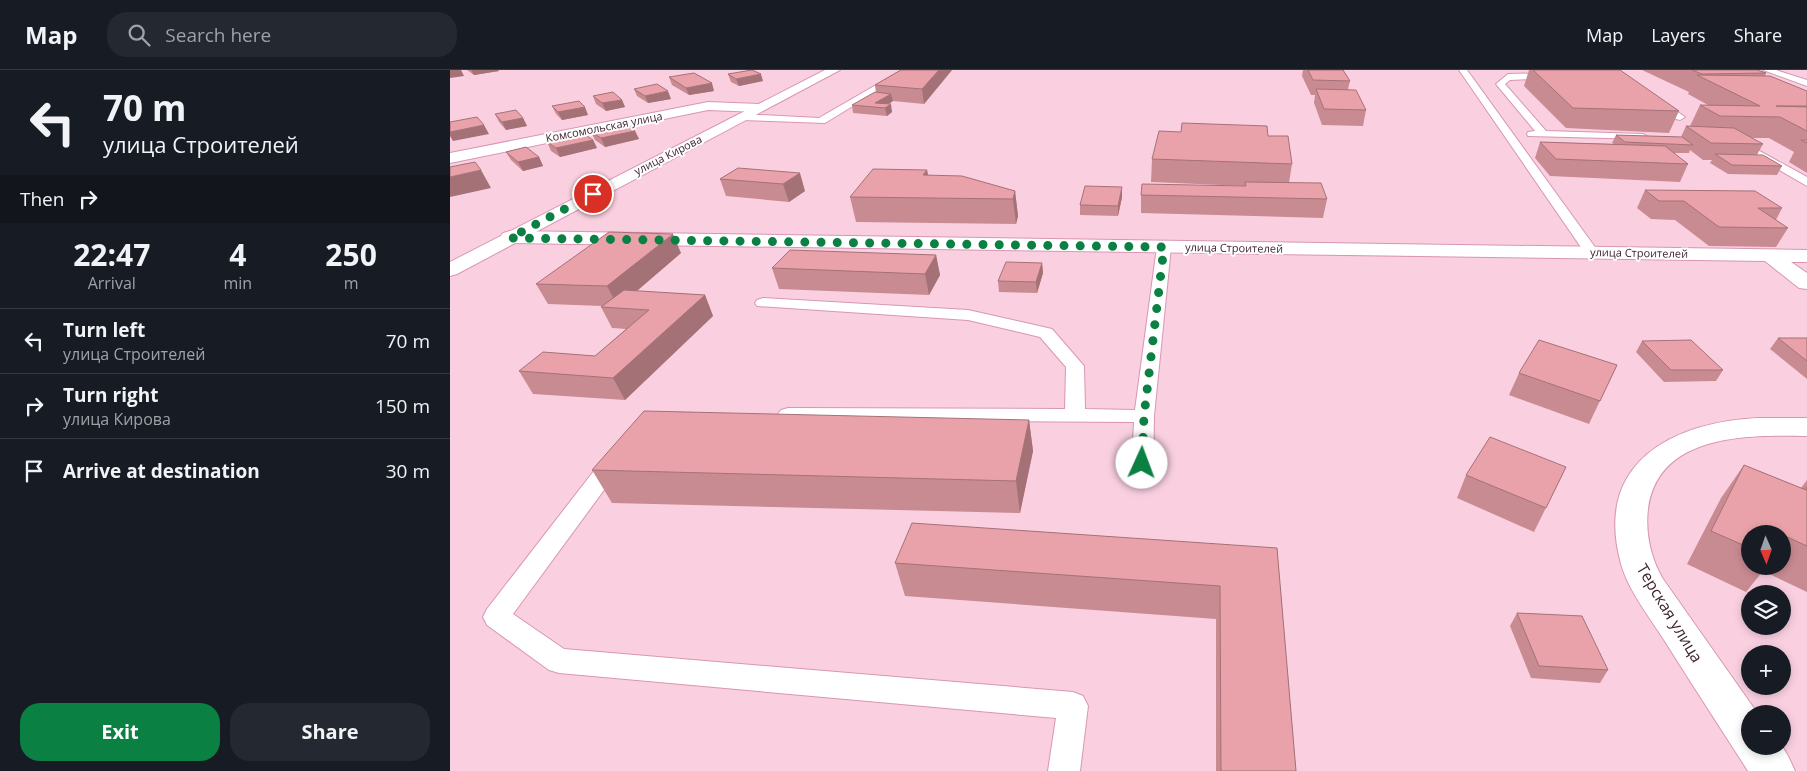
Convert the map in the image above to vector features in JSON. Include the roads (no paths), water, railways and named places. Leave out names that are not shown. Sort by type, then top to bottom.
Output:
[{"type":"street","name":"улица Кирова","points":[[450,270],[834,70]]},
{"type":"street","name":"Комсомольская улица","points":[[450,158],[708,106],[759,108]]},
{"type":"street","name":"улица Строителей","points":[[510,238],[1807,256]]},
{"type":"street","points":[[1768,255],[1807,282]]},
{"type":"street","name":"Терская улица","points":[[1741,724],[1665,612],[1639,566],[1630,524],[1635,491],[1652,465],[1678,445],[1713,433],[1756,427],[1807,428]]},
{"type":"street","points":[[1762,755],[1773,771]]},
{"type":"lane","points":[[742,117],[821,121],[908,70]]},
{"type":"lane","points":[[1463,70],[1592,253]]},
{"type":"lane","points":[[1767,70],[1807,83]]},
{"type":"lane","points":[[1543,134],[1500,84],[1508,76],[1563,76]]},
{"type":"lane","points":[[1643,93],[1680,117]]},
{"type":"lane","points":[[1507,133],[1652,137]]},
{"type":"lane","points":[[1745,146],[1807,182]]},
{"type":"lane","points":[[1142,478],[1144,416],[1164,247]]},
{"type":"lane","points":[[763,303],[968,314],[1046,333],[1075,366],[1075,416]]},
{"type":"lane","points":[[766,414],[1144,416]]},
{"type":"lane","points":[[629,440],[496,617],[559,660],[1073,706],[1064,771]]}]
